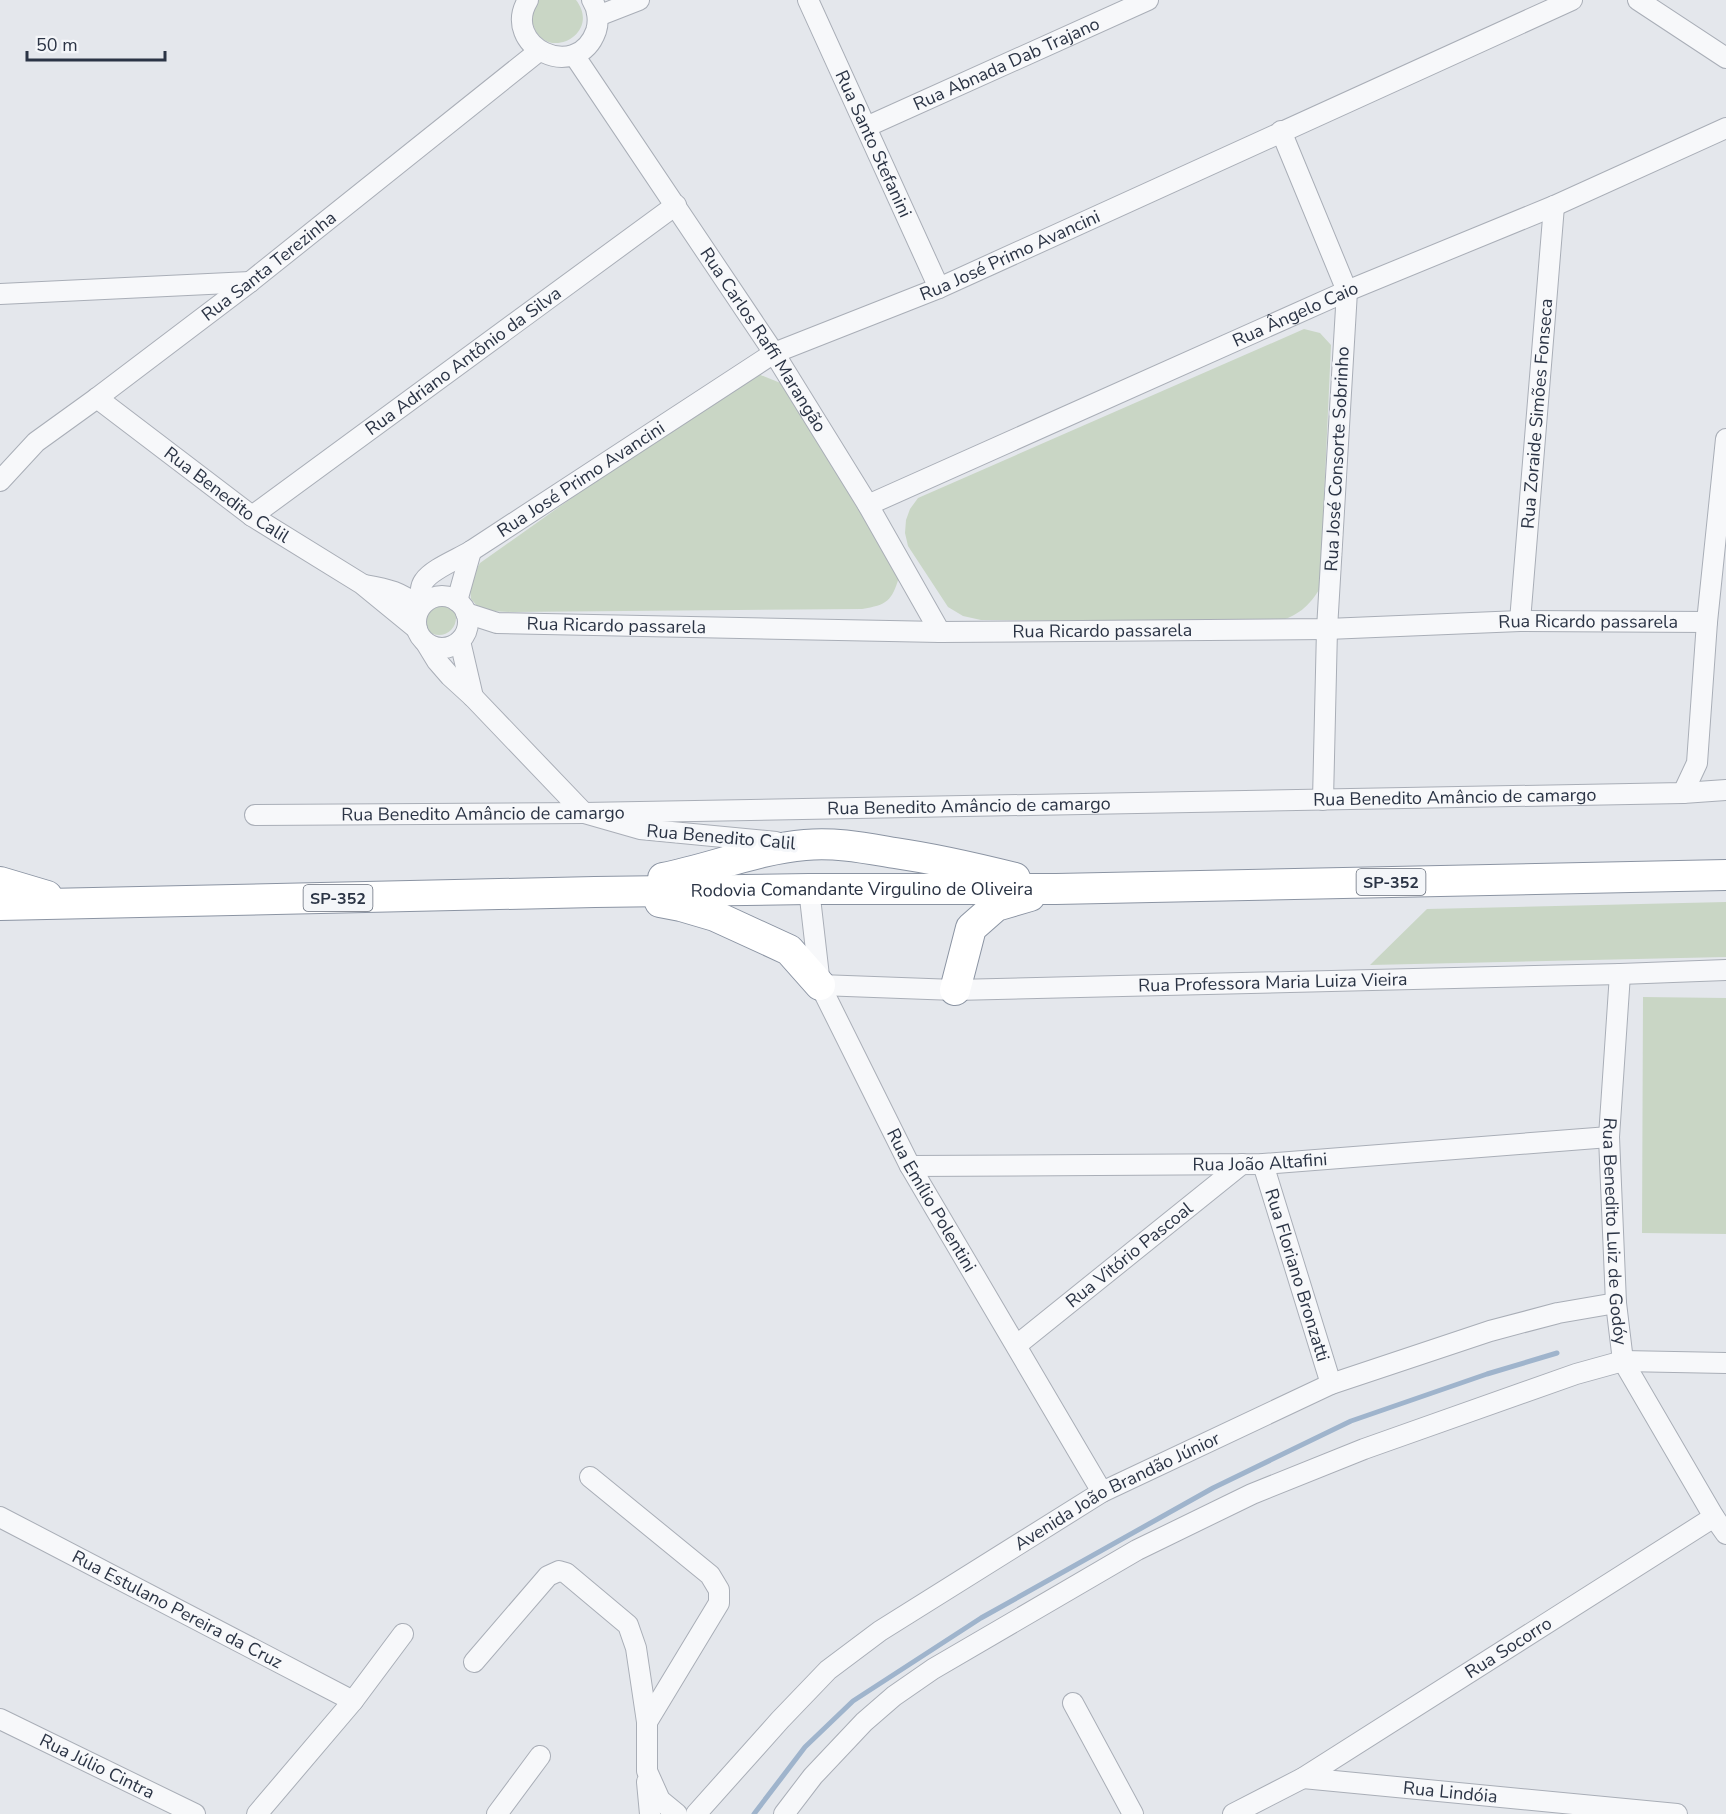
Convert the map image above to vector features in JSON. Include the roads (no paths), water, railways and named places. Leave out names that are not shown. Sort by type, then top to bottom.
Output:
[{"type":"highway","points":[[595,892],[696,872],[776,849],[844,844],[956,863],[1056,889]]},
{"type":"highway","points":[[806,845],[809,889]]},
{"type":"highway","name":"Rodovia Comandante Virgulino de Oliveira","points":[[0,905],[595,892],[1056,889],[1726,875]]},
{"type":"highway","points":[[0,882],[82,905]]},
{"type":"highway","points":[[955,990],[971,928],[996,906],[1056,889]]},
{"type":"highway","points":[[595,892],[681,906],[715,916],[789,950],[820,985]]},
{"type":"highway","points":[[0,923],[82,905]]},
{"type":"street","points":[[528,0],[522,18],[524,30],[538,51],[556,57],[574,55],[592,40],[597,28],[595,8],[639,0]]},
{"type":"street","name":"Rua Santo Stefanini","points":[[808,0],[939,288]]},
{"type":"street","name":"Rua Abnada Dab Trajano","points":[[866,127],[1148,0]]},
{"type":"street","name":"Rua José Primo Avancini","points":[[421,606],[421,589],[424,581],[432,574],[471,551],[774,352],[939,288],[1572,0]]},
{"type":"street","points":[[1638,0],[1726,58]]},
{"type":"street","name":"Rua Santa Terezinha","points":[[0,481],[36,442],[98,398],[250,282],[538,51]]},
{"type":"street","name":"Rua Carlos Raffi Marangão","points":[[574,55],[774,352],[868,505],[940,632]]},
{"type":"street","name":"Rua Ângelo Caio","points":[[868,505],[1347,291],[1554,206],[1726,128]]},
{"type":"street","name":"Rua José Consorte Sobrinho","points":[[1281,131],[1347,291],[1327,629],[1323,800]]},
{"type":"street","name":"Rua Adriano Antônio da Silva","points":[[252,516],[676,206]]},
{"type":"street","name":"Rua Zoraide Simões Fonseca","points":[[1520,621],[1554,206]]},
{"type":"street","points":[[0,294],[250,282]]},
{"type":"street","name":"Rua Benedito Calil","points":[[98,398],[252,516],[362,584],[421,636],[437,661],[584,813],[640,829],[806,845]]},
{"type":"street","points":[[1683,793],[1697,762],[1707,622],[1726,439]]},
{"type":"street","points":[[461,607],[442,596],[434,597],[421,606],[417,613],[421,636],[434,647],[443,648],[452,646],[461,639],[466,629],[461,607],[471,551]]},
{"type":"street","name":"Rua Benedito Calil","points":[[362,584],[390,589],[403,594],[421,606]]},
{"type":"street","name":"Rua Ricardo passarela","points":[[461,607],[497,623],[940,632],[1327,629],[1520,621],[1707,622]]},
{"type":"street","name":"Rua Ricardo passarela","points":[[461,639],[497,623]]},
{"type":"street","points":[[461,639],[473,697]]},
{"type":"street","name":"Rua Benedito Amâncio de camargo","points":[[255,815],[584,813],[1683,793],[1726,790]]},
{"type":"street","name":"Rua Emílio Polentini","points":[[809,889],[820,985],[910,1166],[1102,1492]]},
{"type":"street","name":"Rua Professora Maria Luiza Vieira","points":[[820,985],[955,990],[1726,970]]},
{"type":"street","name":"Rua Benedito Luiz de Godóy","points":[[1620,974],[1609,1137],[1616,1303],[1623,1361],[1714,1517],[1726,1533]]},
{"type":"street","name":"Rua João Altafini","points":[[910,1166],[1263,1164],[1609,1137]]},
{"type":"street","name":"Rua Vitório Pascoal","points":[[1017,1345],[1242,1164]]},
{"type":"street","name":"Rua Floriano Bronzatti","points":[[1263,1164],[1331,1384]]},
{"type":"street","name":"Avenida João Brandão Júnior","points":[[696,1814],[828,1670],[880,1631],[1102,1492],[1331,1384],[1490,1331],[1558,1313],[1616,1303]]},
{"type":"street","points":[[784,1814],[813,1776],[864,1722],[894,1696],[933,1669],[1137,1550],[1252,1494],[1364,1449],[1576,1374],[1623,1361],[1726,1363]]},
{"type":"street","points":[[590,1477],[710,1575],[719,1590],[719,1603],[647,1722]]},
{"type":"street","name":"Rua Estulano Pereira da Cruz","points":[[0,1517],[353,1701]]},
{"type":"street","name":"Rua Socorro","points":[[1303,1778],[1714,1517]]},
{"type":"street","points":[[474,1662],[548,1576],[559,1571],[566,1573],[628,1625],[636,1648],[647,1722],[646,1771],[650,1814]]},
{"type":"street","points":[[256,1814],[353,1701],[404,1634]]},
{"type":"street","points":[[1073,1703],[1133,1814]]},
{"type":"street","name":"Rua Júlio Cintra","points":[[0,1719],[195,1814]]},
{"type":"street","points":[[497,1814],[540,1756]]},
{"type":"street","points":[[646,1771],[660,1800],[677,1814]]},
{"type":"street","points":[[1233,1814],[1303,1778]]},
{"type":"street","name":"Rua Lindóia","points":[[1303,1778],[1677,1814]]},
{"type":"waterway","points":[[754,1814],[805,1747],[853,1701],[981,1618],[1213,1488],[1351,1421],[1487,1374],[1557,1353]]}]
